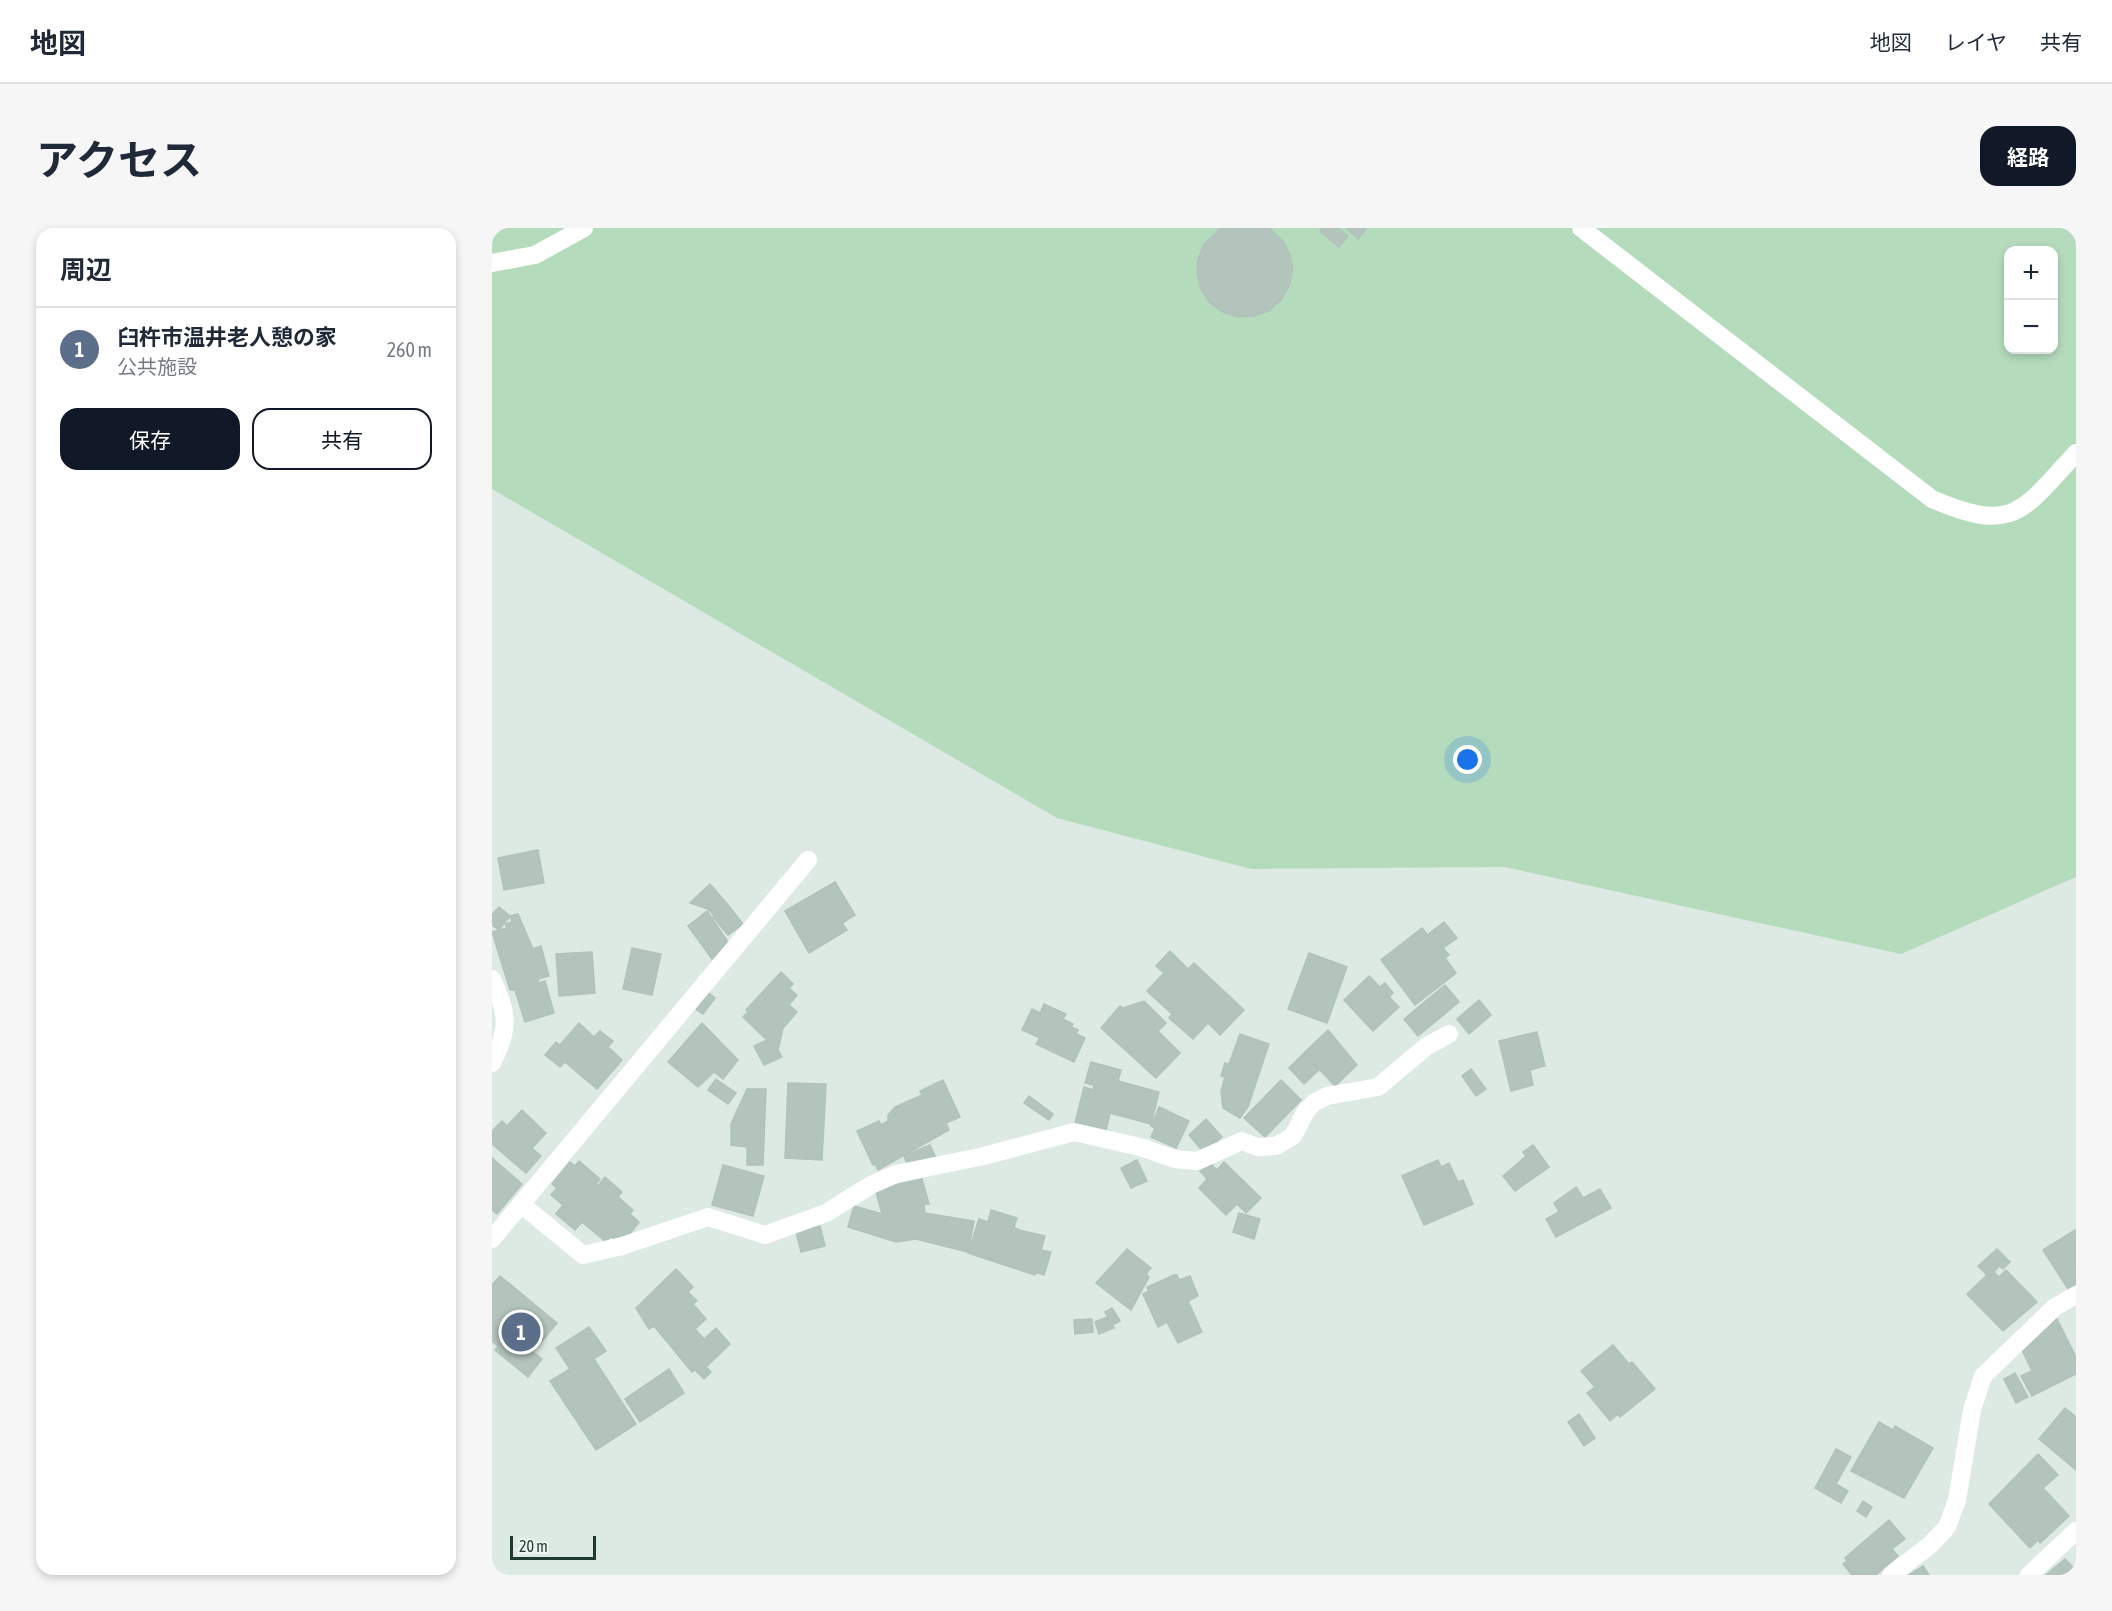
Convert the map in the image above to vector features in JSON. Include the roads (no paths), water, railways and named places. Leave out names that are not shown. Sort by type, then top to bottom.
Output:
[{"type":"street","points":[[492,263],[536,255],[584,228]]},
{"type":"street","points":[[1581,228],[1932,499],[1966,513],[1993,517],[2015,512],[2032,501],[2076,453]]},
{"type":"street","points":[[492,1239],[808,860]]},
{"type":"street","points":[[492,979],[504,1007],[505,1038],[492,1063]]},
{"type":"street","points":[[521,1204],[583,1255],[622,1246],[708,1217],[765,1235],[826,1213],[871,1185],[896,1174],[984,1156],[1074,1132],[1140,1147],[1175,1160],[1197,1161],[1242,1141],[1257,1147],[1276,1146],[1293,1136],[1306,1111],[1315,1102],[1327,1096],[1378,1087],[1427,1046],[1449,1034]]},
{"type":"street","points":[[1891,1575],[1930,1545],[1947,1527],[1957,1500],[1972,1410],[1983,1376],[2055,1307],[2076,1295]]},
{"type":"street","points":[[2029,1575],[2076,1531]]},
{"type":"place","name":"臼杵市温井老人憩の家","points":[[521,1332]]}]
